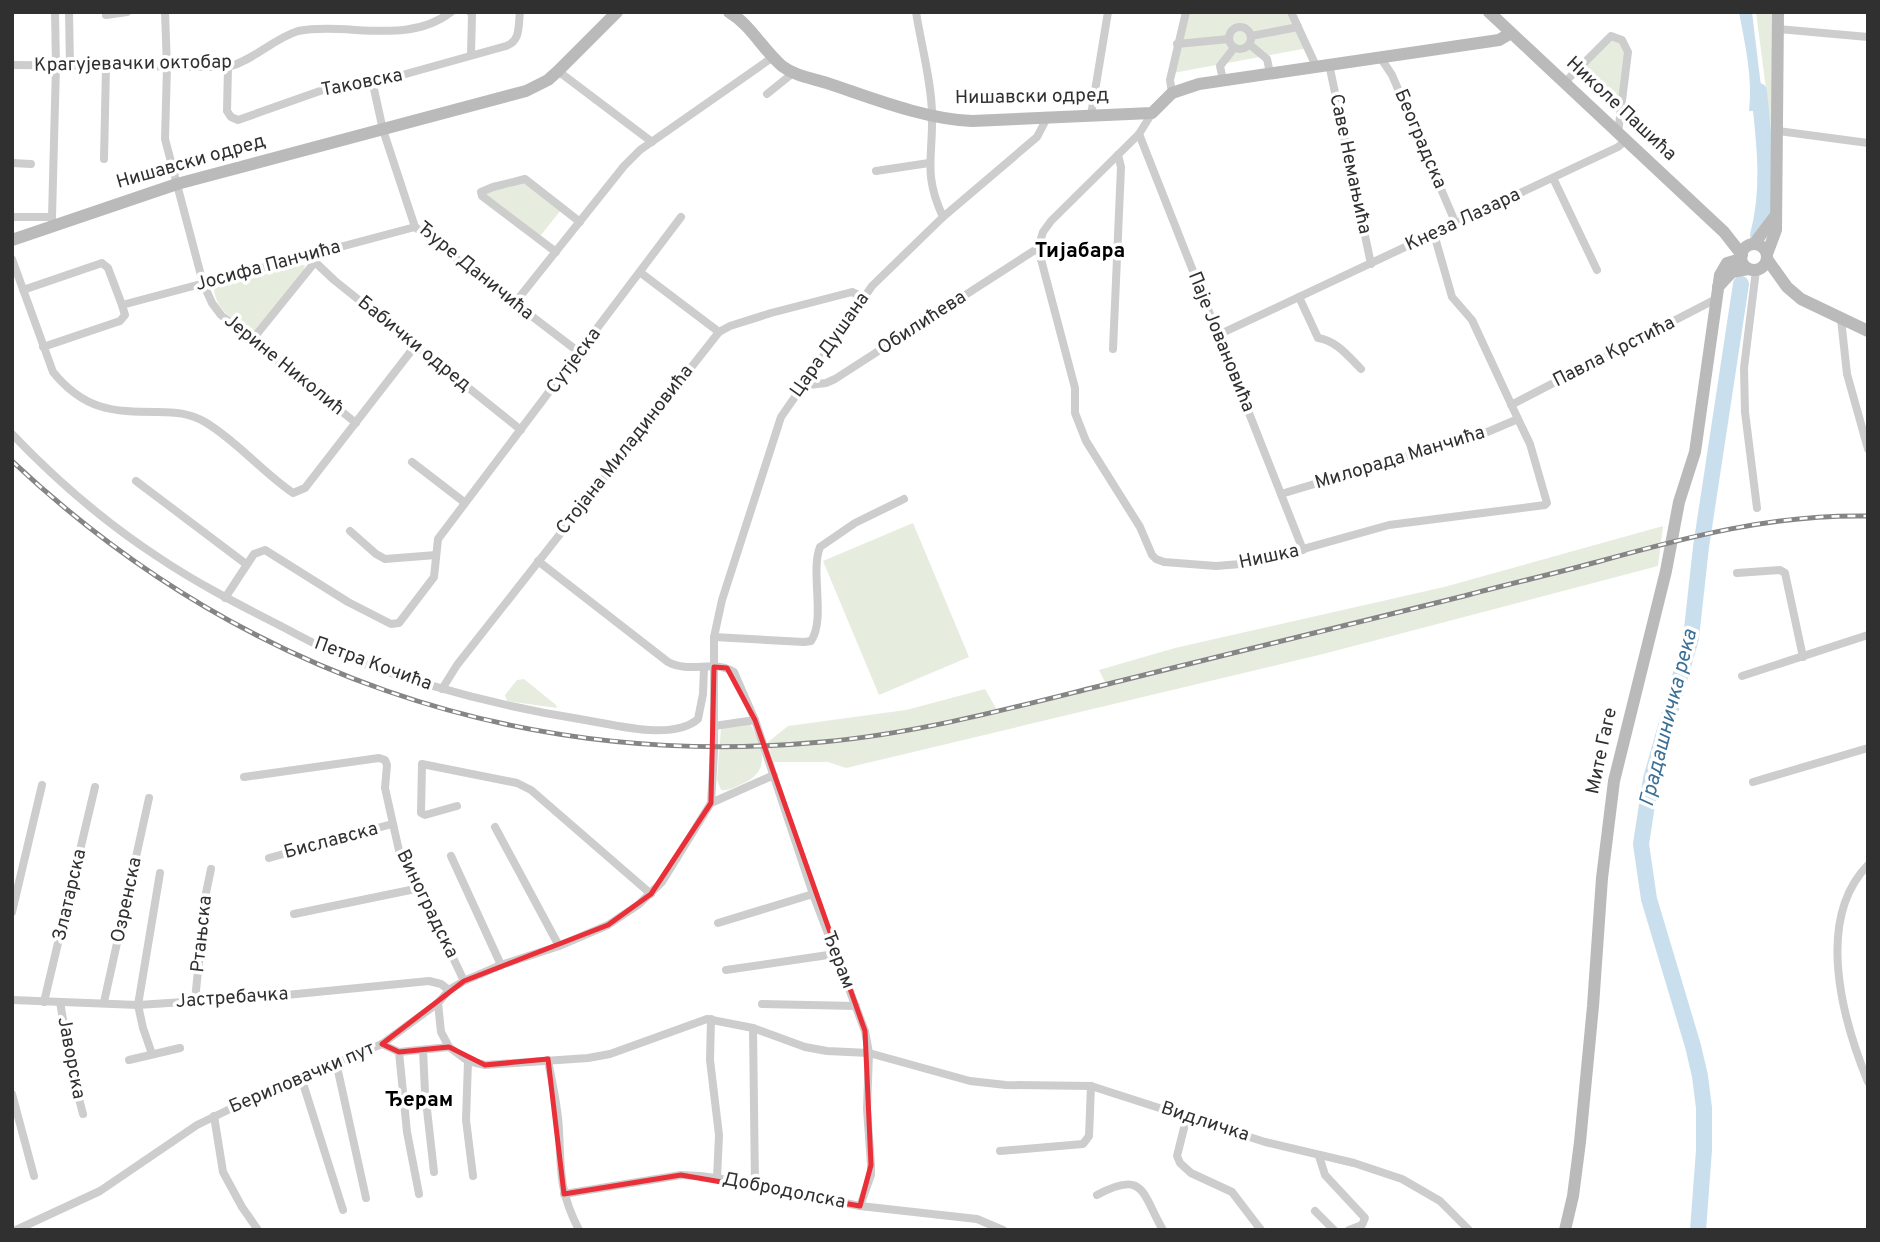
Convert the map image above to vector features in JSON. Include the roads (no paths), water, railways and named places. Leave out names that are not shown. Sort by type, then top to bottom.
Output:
[{"type":"street","points":[[12,217],[52,221],[55,12]]},
{"type":"street","points":[[69,12],[70,66]]},
{"type":"street","points":[[107,12],[106,15],[127,12]]},
{"type":"street","name":"Јерине Николић","points":[[165,12],[165,139],[203,283],[212,303],[221,315],[356,423]]},
{"type":"street","name":"Крагујевачки октобар","points":[[12,65],[228,66],[240,64],[298,31],[411,30],[431,25],[451,12]]},
{"type":"street","points":[[470,12],[471,55]]},
{"type":"street","name":"Таковска","points":[[228,66],[227,111],[235,119],[328,88],[437,66],[514,43],[520,12]]},
{"type":"street","name":"Нишавски одред","points":[[12,240],[52,221],[177,184],[514,95],[537,86],[558,71],[617,12]]},
{"type":"street","name":"Нишавски одред","points":[[729,12],[773,57],[793,73],[932,114],[972,121],[1152,113]]},
{"type":"street","points":[[916,12],[932,114],[930,181],[943,217]]},
{"type":"street","points":[[1091,115],[1108,12]]},
{"type":"street","points":[[1172,93],[1170,80],[1185,12]]},
{"type":"street","name":"Саве Немањића","points":[[1290,12],[1323,65],[1371,264]]},
{"type":"street","name":"Николе Пашића","points":[[1489,12],[1775,282],[1787,287],[1801,299],[1868,331]]},
{"type":"street","points":[[1717,294],[1732,272],[1751,258],[1776,215],[1778,12]]},
{"type":"street","points":[[1234,48],[1229,39],[1231,31],[1237,27],[1245,28],[1250,40],[1267,59],[1270,73]]},
{"type":"street","points":[[1234,48],[1244,49],[1250,40],[1298,27]]},
{"type":"street","points":[[1777,29],[1868,37]]},
{"type":"street","points":[[1152,113],[1172,93],[1199,84],[1499,40],[1511,33]]},
{"type":"street","points":[[1564,83],[1611,36],[1622,40],[1628,52],[1622,137]]},
{"type":"street","points":[[1177,44],[1229,39]]},
{"type":"street","points":[[1223,79],[1220,66],[1234,48]]},
{"type":"street","points":[[514,304],[624,166],[652,142],[773,57]]},
{"type":"street","name":"Београдска","points":[[1380,57],[1392,75],[1456,224]]},
{"type":"street","points":[[104,159],[106,67]]},
{"type":"street","points":[[558,71],[652,142]]},
{"type":"street","points":[[767,94],[793,73]]},
{"type":"street","points":[[372,80],[383,130]]},
{"type":"street","name":"Обилићева","points":[[801,386],[827,383],[835,379],[1038,247],[1043,232],[1051,221],[1139,134],[1152,113]]},
{"type":"street","name":"Цара Душана","points":[[709,667],[722,600],[781,417],[863,297],[893,263],[1037,137],[1048,116]]},
{"type":"street","name":"Ђуре Даничића","points":[[383,130],[415,227],[580,354]]},
{"type":"street","points":[[1778,131],[1868,143]]},
{"type":"street","name":"Паје Јовановића","points":[[1139,134],[1303,550]]},
{"type":"street","name":"Кнеза Лазара","points":[[1218,335],[1618,147],[1622,137]]},
{"type":"street","points":[[1112,349],[1121,167],[1118,155]]},
{"type":"street","points":[[12,163],[31,164]]},
{"type":"street","points":[[876,171],[929,163]]},
{"type":"street","points":[[1553,178],[1597,270]]},
{"type":"street","points":[[555,252],[482,197],[481,192],[525,179],[580,222]]},
{"type":"street","name":"Сутјеска","points":[[246,564],[258,551],[267,550],[348,602],[394,625],[399,623],[435,577],[438,539],[681,217]]},
{"type":"street","name":"Јосифа Панчића","points":[[122,305],[203,283],[313,259],[415,227]]},
{"type":"street","points":[[1434,234],[1452,297],[1472,320],[1518,419]]},
{"type":"street","points":[[1729,238],[1751,258]]},
{"type":"street","name":"Нишка","points":[[1038,247],[1075,388],[1075,413],[1086,441],[1130,511],[1156,559],[1183,565],[1253,564],[1389,525],[1545,505],[1547,498],[1530,444],[1518,419]]},
{"type":"street","points":[[1751,258],[1744,368],[1745,412],[1757,508]]},
{"type":"street","name":"Мите Гаге","points":[[1565,1230],[1573,1196],[1581,1131],[1602,878],[1610,804],[1620,750],[1666,570],[1679,502],[1695,452],[1721,270],[1751,258]]},
{"type":"street","points":[[12,259],[53,372],[64,386],[82,400],[101,409],[181,412],[205,422],[290,491],[297,493],[305,488],[415,346]]},
{"type":"street","name":"Јосифа Панчића","points":[[253,340],[313,259]]},
{"type":"street","name":"Бабички одред","points":[[313,259],[415,346],[521,430]]},
{"type":"street","points":[[23,290],[102,263],[108,268],[122,305],[125,315],[122,320],[43,347]]},
{"type":"street","points":[[641,273],[719,332],[771,313],[827,298],[852,292],[863,297]]},
{"type":"street","name":"Павла Крстића","points":[[1511,405],[1717,294]]},
{"type":"street","points":[[1299,297],[1318,338],[1337,345],[1361,369]]},
{"type":"street","points":[[1841,319],[1847,374],[1868,449]]},
{"type":"street","name":"Стојана Миладиновића","points":[[442,689],[457,665],[719,332]]},
{"type":"street","name":"Милорада Манчића","points":[[1281,494],[1485,433],[1518,419]]},
{"type":"street","name":"Петра Кочића","points":[[12,434],[118,528],[158,557],[225,597],[342,656],[479,700],[632,728],[682,730],[698,719],[709,667]]},
{"type":"street","points":[[412,461],[464,502]]},
{"type":"street","points":[[136,481],[246,564],[225,597]]},
{"type":"street","points":[[714,637],[811,641],[816,630],[817,555],[820,547],[855,523],[904,499]]},
{"type":"street","points":[[350,531],[385,559],[436,555]]},
{"type":"street","points":[[538,561],[668,662],[685,668],[727,668],[734,672],[755,720],[714,726]]},
{"type":"street","points":[[1737,573],[1780,570],[1785,573],[1803,657]]},
{"type":"street","points":[[1742,676],[1868,635]]},
{"type":"street","points":[[709,667],[714,726],[711,803],[774,775]]},
{"type":"street","name":"Ђерам","points":[[755,720],[813,894],[865,1031],[869,1053],[867,1097],[872,1165],[860,1206]]},
{"type":"street","points":[[1753,782],[1868,748]]},
{"type":"street","name":"Виноградска","points":[[244,777],[382,759],[387,765],[386,788],[400,855],[420,888],[464,981]]},
{"type":"street","points":[[457,806],[425,815],[421,813],[422,764],[517,783],[531,790],[651,894]]},
{"type":"street","points":[[12,912],[42,785]]},
{"type":"street","name":"Златарска","points":[[44,1002],[95,788]]},
{"type":"street","name":"Озренска","points":[[104,1002],[149,798]]},
{"type":"street","name":"Бериловачки пут","points":[[16,1230],[100,1191],[180,1135],[214,1115],[382,1044],[464,981],[608,925],[651,894],[676,862],[711,803]]},
{"type":"street","name":"Биславска","points":[[270,858],[392,824]]},
{"type":"street","points":[[495,827],[559,946]]},
{"type":"street","points":[[452,856],[501,965]]},
{"type":"street","points":[[1868,865],[1849,892],[1837,944],[1841,1002],[1853,1045],[1868,1082]]},
{"type":"street","name":"Ртањска","points":[[195,1000],[211,869]]},
{"type":"street","points":[[152,1054],[138,1005],[160,873]]},
{"type":"street","points":[[294,914],[420,888]]},
{"type":"street","points":[[718,923],[813,894]]},
{"type":"street","points":[[726,970],[835,954]]},
{"type":"street","name":"Јастребачка","points":[[12,1000],[138,1005],[276,996],[429,981],[441,984],[449,990]]},
{"type":"street","name":"Јаворска","points":[[60,1002],[72,1072],[83,1114]]},
{"type":"street","points":[[438,1003],[441,1031],[449,1047],[468,1061],[485,1065],[610,1054],[690,1023],[711,1019],[710,1060],[719,1135],[717,1178]]},
{"type":"street","points":[[762,1004],[856,1006]]},
{"type":"street","name":"Видличка","points":[[711,1019],[753,1028],[812,1048],[869,1053],[970,1081],[1006,1085],[1091,1086],[1265,1142],[1375,1169],[1419,1187],[1440,1201],[1469,1230]]},
{"type":"street","points":[[753,1028],[755,1185]]},
{"type":"street","points":[[382,1044],[400,1052],[449,1047]]},
{"type":"street","points":[[128,1060],[180,1048]]},
{"type":"street","points":[[423,1050],[434,1172]]},
{"type":"street","points":[[400,1052],[407,1132],[419,1194]]},
{"type":"street","points":[[548,1060],[558,1116],[559,1166],[564,1194],[579,1230]]},
{"type":"street","points":[[468,1061],[466,1120],[473,1176]]},
{"type":"street","points":[[336,1062],[366,1198]]},
{"type":"street","points":[[301,1077],[342,1210]]},
{"type":"street","points":[[1000,1151],[1083,1144],[1089,1136],[1091,1086]]},
{"type":"street","points":[[12,1094],[34,1176]]},
{"type":"street","points":[[214,1115],[223,1172],[242,1208],[258,1230]]},
{"type":"street","points":[[1187,1116],[1177,1156],[1180,1163],[1191,1173],[1232,1192],[1261,1230]]},
{"type":"street","points":[[1318,1156],[1325,1175],[1364,1216],[1363,1224],[1349,1230]]},
{"type":"street","name":"Добродолска","points":[[564,1194],[681,1175],[717,1178],[860,1206],[976,1219],[1003,1230]]},
{"type":"street","points":[[1097,1195],[1119,1185],[1134,1185],[1143,1192],[1163,1230]]},
{"type":"street","points":[[1315,1211],[1334,1230]]},
{"type":"water","points":[[1739,12],[1752,12],[1764,111],[1749,111],[1749,74]]},
{"type":"waterway","name":"Градашничка река","points":[[1758,235],[1765,181],[1759,91]]},
{"type":"waterway","name":"Градашничка река","points":[[1698,1230],[1704,1150],[1704,1108],[1700,1076],[1649,899],[1641,844],[1651,779],[1691,638],[1701,547],[1741,284]]},
{"type":"railway","points":[[12,461],[98,535],[190,597],[286,650],[386,691],[490,721],[598,739],[709,747],[822,742],[935,725],[1698,536],[1765,523],[1833,516],[1868,516]]},
{"type":"district","name":"Тијабара","points":[[1080,251]]},
{"type":"district","name":"Ђерам","points":[[419,1100]]}]
